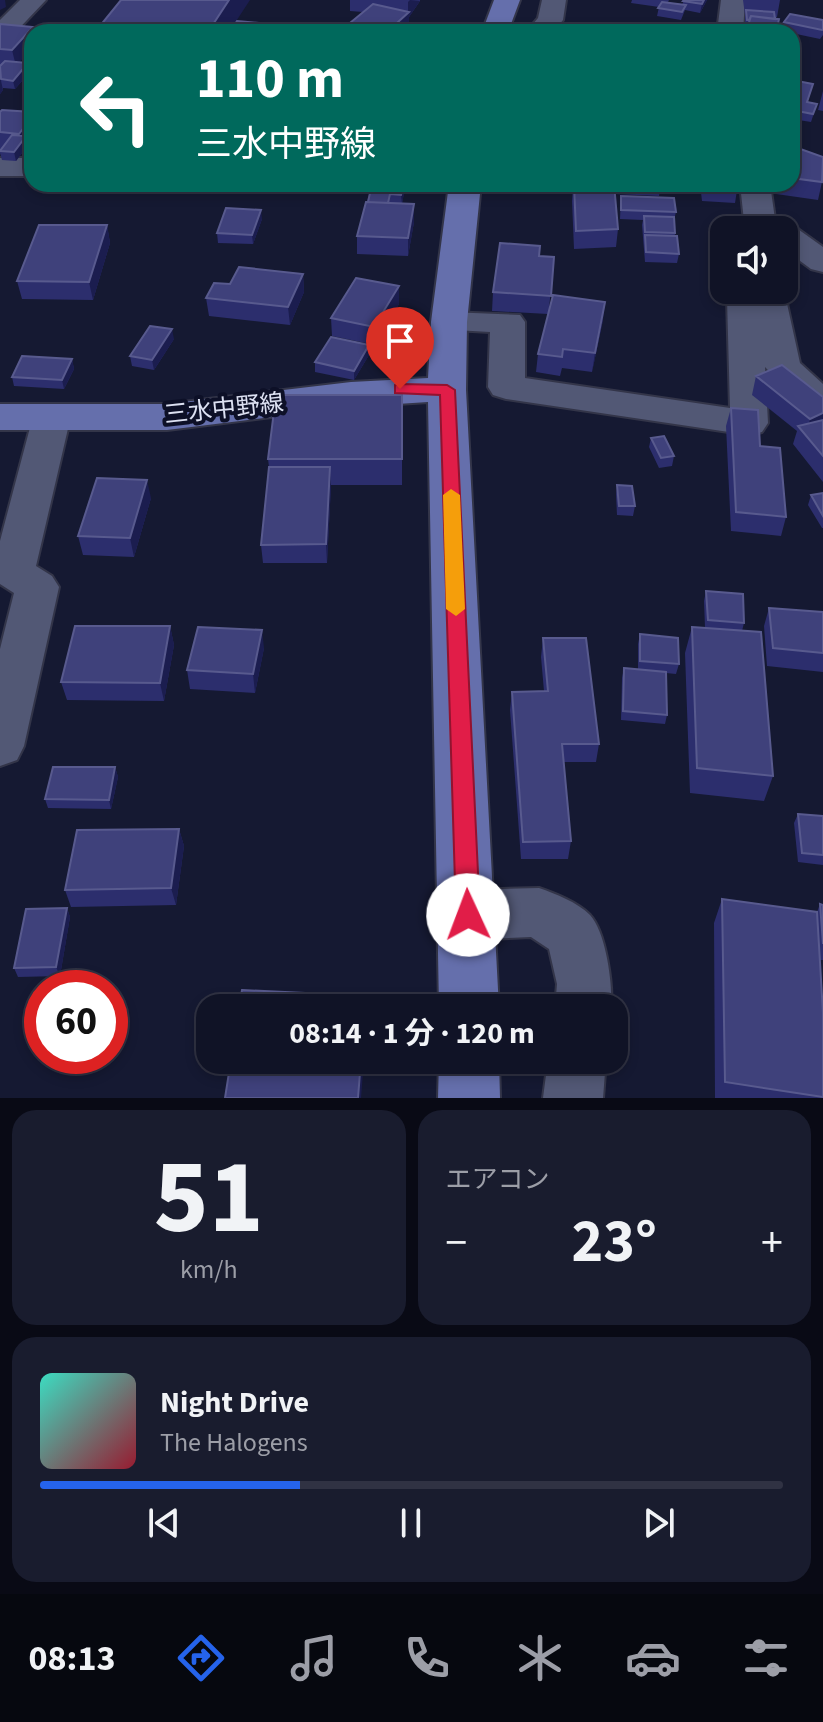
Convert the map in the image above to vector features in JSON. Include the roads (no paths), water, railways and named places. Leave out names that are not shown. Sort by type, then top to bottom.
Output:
[{"type":"main road","points":[[498,24],[507,0]]},
{"type":"main road","points":[[464,192],[449,322],[447,390],[469,994]]},
{"type":"main road","name":"三水中野線","points":[[0,417],[51,420],[187,415],[400,389],[447,390]]},
{"type":"main road","points":[[469,1074],[469,1098]]},
{"type":"street","points":[[0,34],[34,0]]},
{"type":"street","points":[[546,24],[554,0]]},
{"type":"street","points":[[731,24],[733,0]]},
{"type":"street","points":[[0,167],[24,167]]},
{"type":"street","points":[[756,192],[759,216]]},
{"type":"street","points":[[798,229],[823,220]]},
{"type":"street","points":[[798,244],[823,262]]},
{"type":"street","points":[[449,322],[508,322],[506,387],[749,423],[744,304]]},
{"type":"street","points":[[770,304],[783,367],[823,405]]},
{"type":"street","points":[[0,746],[37,587],[13,572],[51,420]]},
{"type":"street","points":[[468,915],[539,912],[572,934],[585,984],[584,994]]},
{"type":"street","points":[[573,1098],[576,1074]]}]
